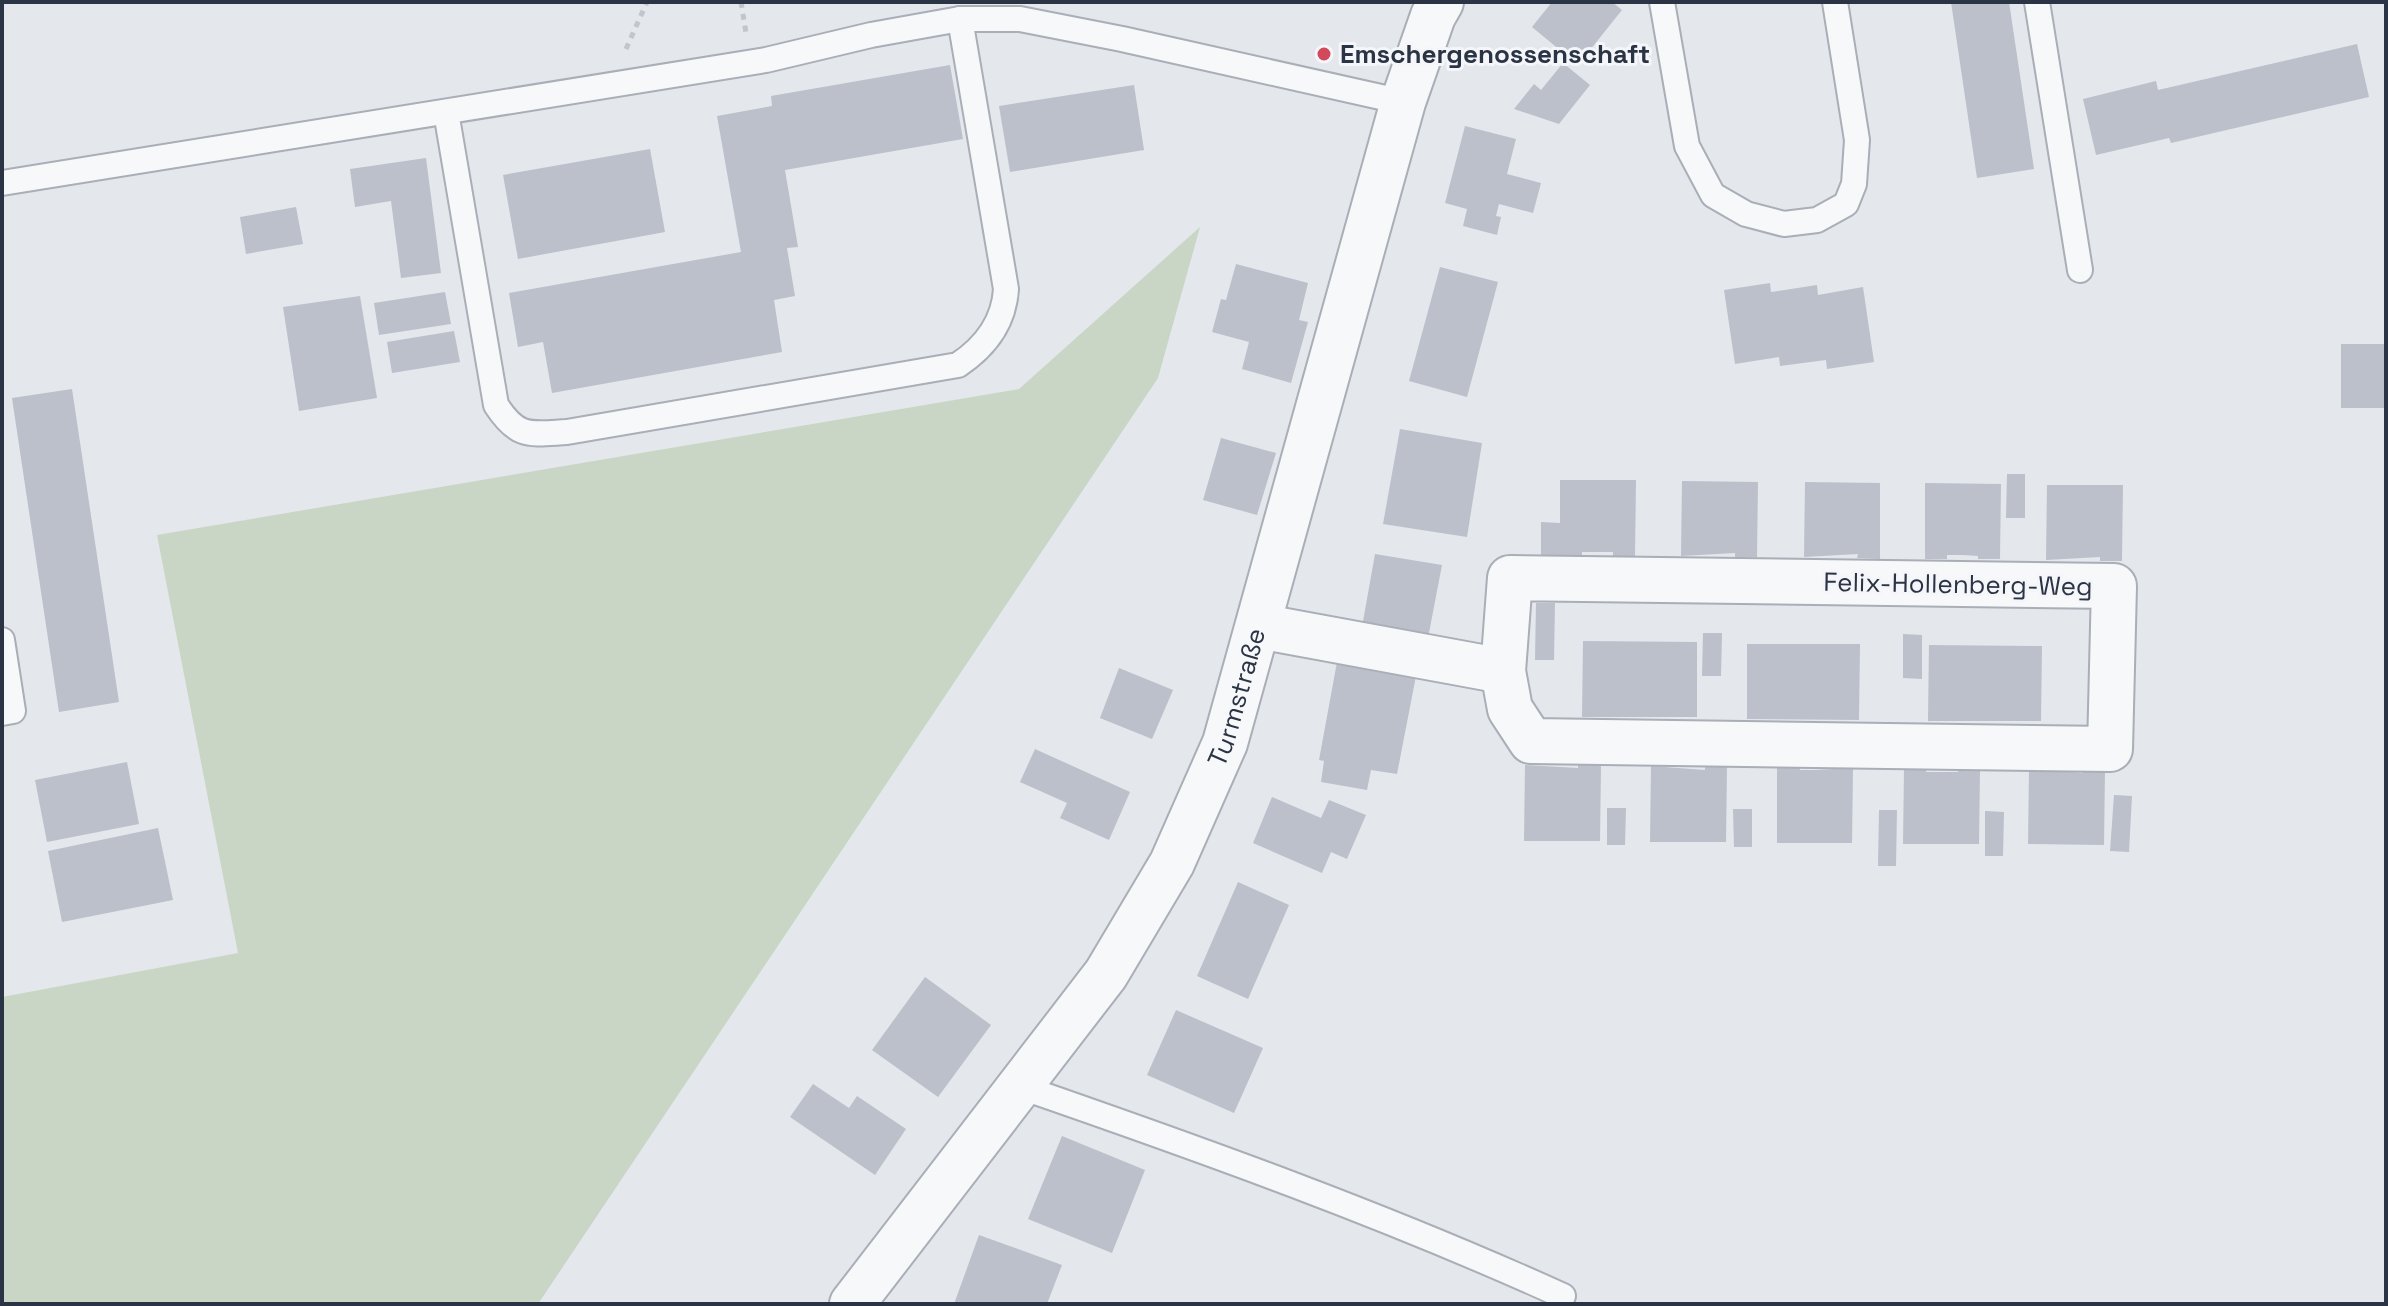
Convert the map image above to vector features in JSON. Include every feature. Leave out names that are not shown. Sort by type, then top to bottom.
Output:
[{"type":"street","name":"Turmstraße","points":[[852,1304],[1106,974],[1172,863],[1225,743],[1403,102],[1433,16],[1441,2]]},
{"type":"street","name":"Felix-Hollenberg-Weg","points":[[1510,578],[2114,586],[2110,749],[1531,741],[1510,709],[1503,671],[1510,578]]},
{"type":"street","points":[[1258,626],[1503,671]]},
{"type":"lane","points":[[1662,2],[1687,146],[1713,195],[1746,214],[1784,224],[1817,220],[1846,204],[1854,184],[1857,140],[1835,2]]},
{"type":"lane","points":[[2037,2],[2080,270]]},
{"type":"lane","points":[[446,112],[496,405],[510,427],[532,434],[567,432],[958,365],[976,353],[991,334],[1005,306],[1006,289],[960,19]]},
{"type":"lane","points":[[2,183],[766,60],[871,35],[960,19],[1020,19],[1403,102]]},
{"type":"lane","points":[[2,640],[13,711],[2,713]]},
{"type":"lane","points":[[1021,1087],[1312,1194],[1498,1266],[1563,1296]]},
{"type":"path","points":[[610,85],[647,2]]},
{"type":"green space","points":[[1200,227],[1158,378],[538,1304],[2,1304],[2,997],[238,953],[157,535],[1019,389]]},
{"type":"building","points":[[1552,2],[1612,2],[1622,10],[1578,65],[1532,27]]},
{"type":"building","points":[[1951,2],[2009,2],[2034,169],[1977,178]]},
{"type":"building","points":[[2357,44],[2369,97],[2171,143],[2169,138],[2096,155],[2083,99],[2156,81],[2158,90]]},
{"type":"building","points":[[1563,63],[1590,85],[1559,124],[1514,109],[1534,84],[1541,90]]},
{"type":"building","points":[[950,65],[963,139],[785,170],[798,247],[787,248],[795,296],[774,300],[782,352],[552,393],[543,342],[518,347],[509,293],[741,252],[717,116],[772,106],[771,96]]},
{"type":"building","points":[[1134,85],[1144,150],[1010,172],[999,106]]},
{"type":"building","points":[[1465,126],[1516,139],[1507,174],[1541,183],[1533,213],[1499,204],[1496,216],[1501,217],[1497,235],[1463,226],[1467,209],[1445,203]]},
{"type":"building","points":[[650,149],[665,232],[518,259],[503,175]]},
{"type":"building","points":[[426,158],[441,273],[401,278],[391,201],[355,207],[350,169]]},
{"type":"building","points":[[296,207],[303,244],[246,254],[240,217]]},
{"type":"building","points":[[1236,264],[1308,283],[1299,320],[1308,322],[1291,383],[1242,369],[1249,342],[1212,332],[1221,299],[1226,300]]},
{"type":"building","points":[[1440,267],[1498,282],[1467,397],[1409,381]]},
{"type":"building","points":[[1770,283],[1771,292],[1817,285],[1818,295],[1863,287],[1874,362],[1827,369],[1826,360],[1780,366],[1779,357],[1735,364],[1724,290]]},
{"type":"building","points":[[445,292],[451,324],[379,335],[374,303]]},
{"type":"building","points":[[360,296],[377,398],[299,411],[283,307]]},
{"type":"building","points":[[454,331],[460,362],[392,373],[387,342]]},
{"type":"building","points":[[2341,344],[2386,344],[2386,408],[2341,408]]},
{"type":"building","points":[[72,389],[119,702],[59,712],[12,398]]},
{"type":"building","points":[[1400,429],[1482,443],[1467,537],[1383,524]]},
{"type":"building","points":[[1221,438],[1276,453],[1257,515],[1203,500]]},
{"type":"building","points":[[2007,474],[2025,474],[2025,518],[2006,518]]},
{"type":"building","points":[[1560,480],[1636,480],[1635,556],[1582,552],[1582,555],[1541,556],[1541,522],[1560,523]]},
{"type":"building","points":[[1682,481],[1758,482],[1757,557],[1735,557],[1735,553],[1681,556]]},
{"type":"building","points":[[1805,482],[1880,483],[1880,559],[1857,558],[1858,554],[1804,557]]},
{"type":"building","points":[[1925,483],[2001,484],[2000,559],[1947,555],[1947,559],[1925,559]]},
{"type":"building","points":[[2047,485],[2123,485],[2122,561],[2100,561],[2100,557],[2046,560]]},
{"type":"building","points":[[1375,554],[1442,565],[1428,638],[1362,627]]},
{"type":"building","points":[[1536,603],[1555,603],[1554,660],[1535,660]]},
{"type":"building","points":[[1703,633],[1722,633],[1721,676],[1702,676]]},
{"type":"building","points":[[1903,634],[1922,635],[1922,679],[1903,678]]},
{"type":"building","points":[[1583,641],[1697,642],[1697,717],[1582,717]]},
{"type":"building","points":[[1747,644],[1860,644],[1859,720],[1747,719]]},
{"type":"building","points":[[1929,645],[2042,646],[2041,721],[1928,721]]},
{"type":"building","points":[[1337,662],[1416,676],[1397,774],[1371,770],[1367,790],[1321,782],[1324,761],[1319,760]]},
{"type":"building","points":[[1119,668],[1173,690],[1152,739],[1100,718]]},
{"type":"building","points":[[1035,749],[1130,792],[1109,840],[1060,818],[1067,803],[1020,782]]},
{"type":"building","points":[[127,762],[139,824],[47,842],[35,780]]},
{"type":"building","points":[[1525,765],[1578,768],[1578,765],[1601,765],[1600,841],[1524,841]]},
{"type":"building","points":[[1651,766],[1705,770],[1705,767],[1727,767],[1726,842],[1650,842]]},
{"type":"building","points":[[1777,767],[1800,767],[1800,770],[1853,768],[1852,843],[1777,843]]},
{"type":"building","points":[[1927,768],[1926,772],[1980,769],[1979,844],[1903,844],[1904,769]]},
{"type":"building","points":[[2029,769],[2083,773],[2083,770],[2105,770],[2104,845],[2028,844]]},
{"type":"building","points":[[2114,795],[2132,796],[2129,852],[2110,851]]},
{"type":"building","points":[[1272,797],[1321,818],[1329,800],[1366,815],[1347,859],[1331,852],[1322,873],[1253,843]]},
{"type":"building","points":[[1607,808],[1626,808],[1625,845],[1607,845]]},
{"type":"building","points":[[1733,809],[1752,809],[1752,847],[1734,847]]},
{"type":"building","points":[[1879,810],[1897,810],[1896,866],[1878,866]]},
{"type":"building","points":[[1985,811],[2004,812],[2003,856],[1985,856]]},
{"type":"building","points":[[158,828],[173,900],[62,922],[48,851]]},
{"type":"building","points":[[1238,882],[1289,905],[1248,999],[1197,976]]},
{"type":"building","points":[[925,977],[991,1025],[938,1097],[872,1050]]},
{"type":"building","points":[[1176,1010],[1263,1048],[1234,1113],[1147,1075]]},
{"type":"building","points":[[813,1084],[849,1108],[857,1096],[906,1129],[875,1175],[790,1117]]},
{"type":"building","points":[[1062,1136],[1145,1170],[1112,1253],[1028,1219]]},
{"type":"building","points":[[979,1235],[1062,1265],[1047,1304],[954,1304]]},
{"type":"place","name":"Emschergenossenschaft","points":[[1324,54]]}]
